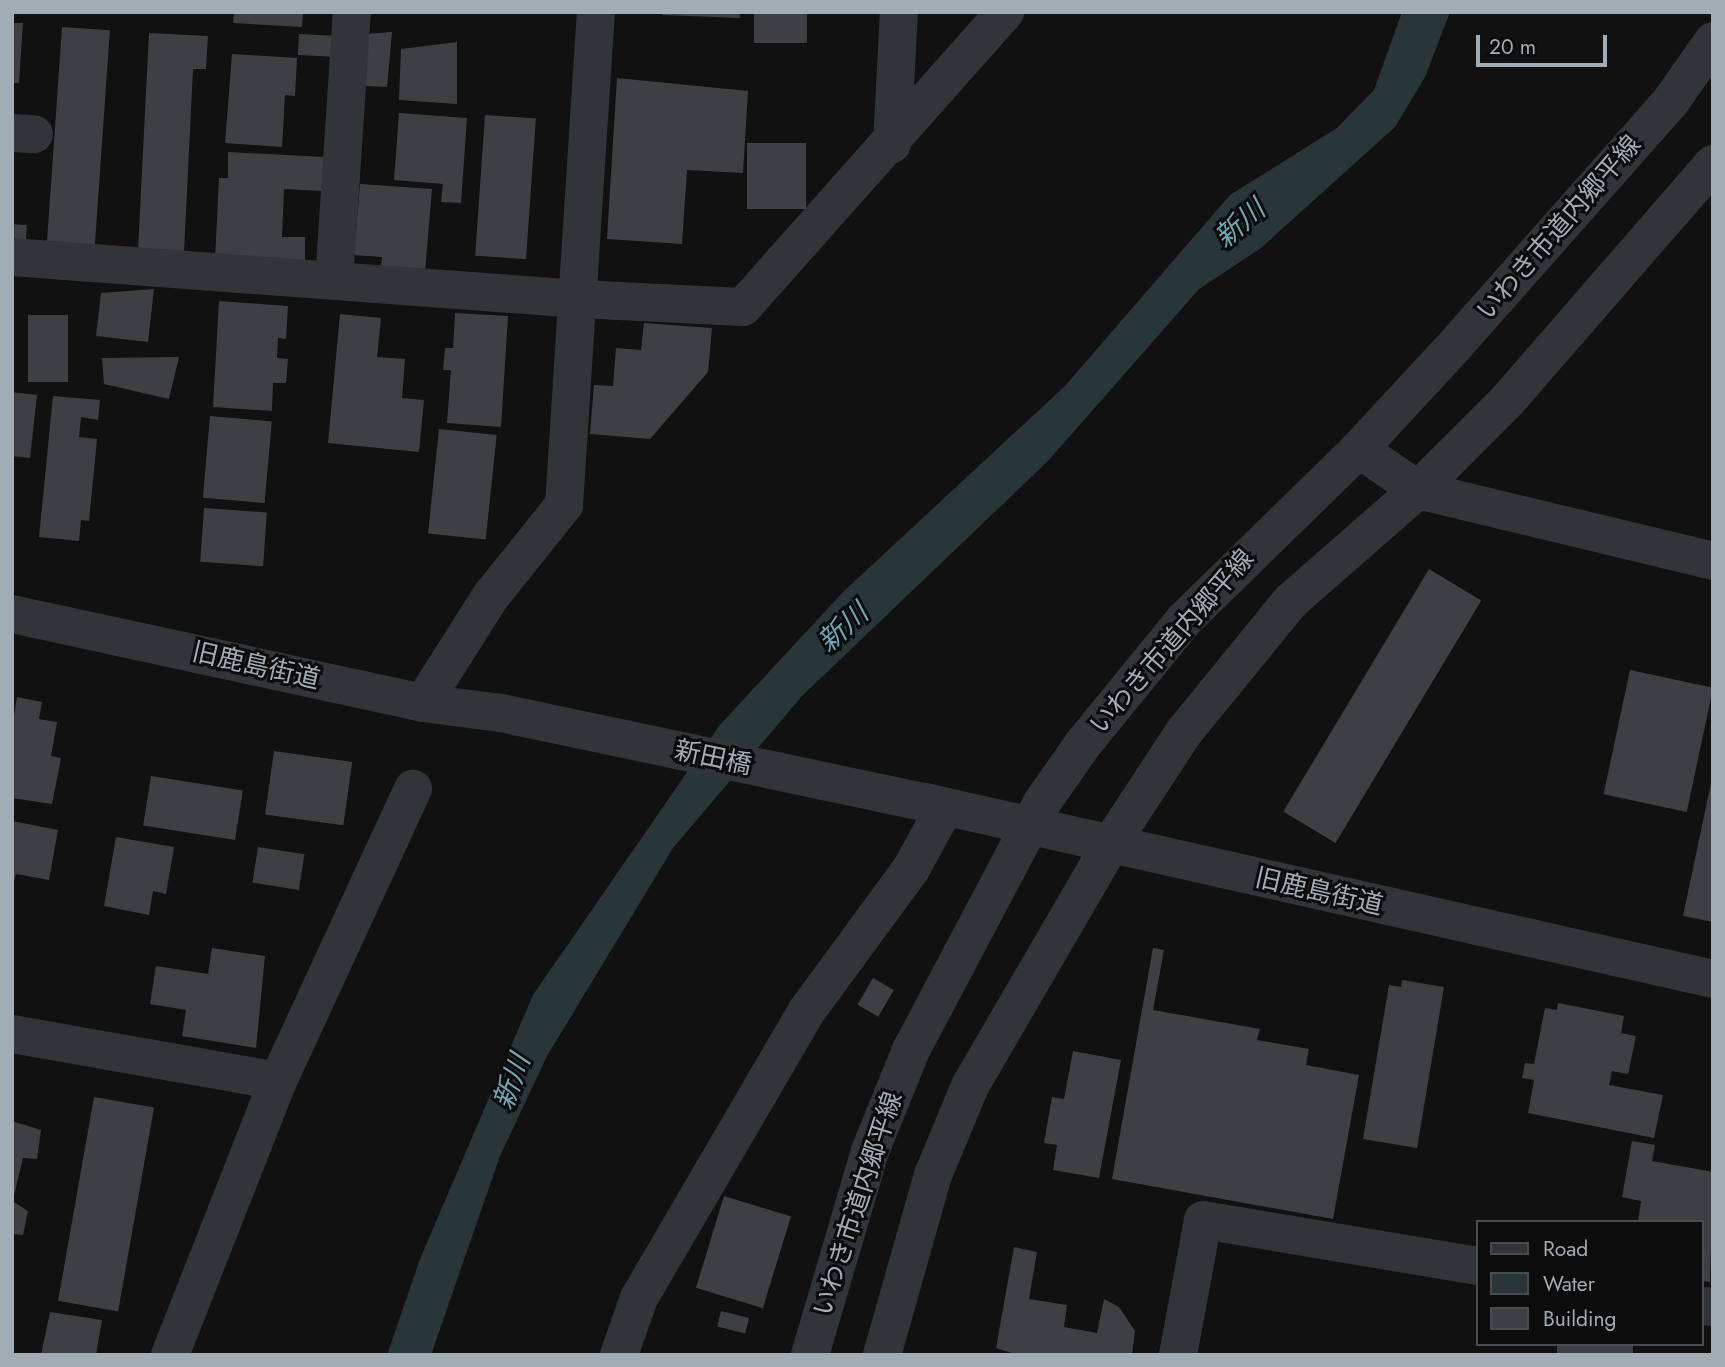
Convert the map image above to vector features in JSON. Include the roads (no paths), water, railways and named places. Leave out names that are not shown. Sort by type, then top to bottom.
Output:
[{"type":"street","points":[[334,281],[352,12]]},
{"type":"street","points":[[422,703],[491,596],[564,505],[596,12]]},
{"type":"street","points":[[892,144],[900,12]]},
{"type":"street","points":[[12,257],[578,299],[743,307],[892,144],[1005,12]]},
{"type":"street","name":"いわき市道内郷平線","points":[[810,1355],[870,1151],[911,1049],[1026,827],[1083,744],[1184,620],[1359,449],[1671,101],[1713,41]]},
{"type":"street","points":[[882,1355],[933,1175],[970,1086],[1110,845],[1184,732],[1291,601],[1418,489],[1507,401],[1713,164]]},
{"type":"street","points":[[1359,449],[1418,489],[1713,561]]},
{"type":"street","name":"旧鹿島街道","points":[[12,614],[422,703],[501,713]]},
{"type":"street","name":"新田橋","points":[[501,713],[935,805]]},
{"type":"street","points":[[170,1355],[278,1081],[413,789]]},
{"type":"street","points":[[619,1355],[639,1298],[806,1012],[911,869],[935,805]]},
{"type":"street","name":"旧鹿島街道","points":[[935,805],[1713,979]]},
{"type":"street","points":[[12,1034],[278,1081]]},
{"type":"street","points":[[1178,1355],[1203,1220],[1476,1266]]},
{"type":"water","name":"新川","points":[[1402,12],[1450,12],[1425,77],[1395,127],[1261,248],[1199,289],[1048,461],[802,696],[673,848],[547,1056],[500,1156],[431,1355],[387,1355],[420,1259],[533,995],[719,726],[843,592],[1065,386],[1230,195],[1337,128],[1374,90]]}]
